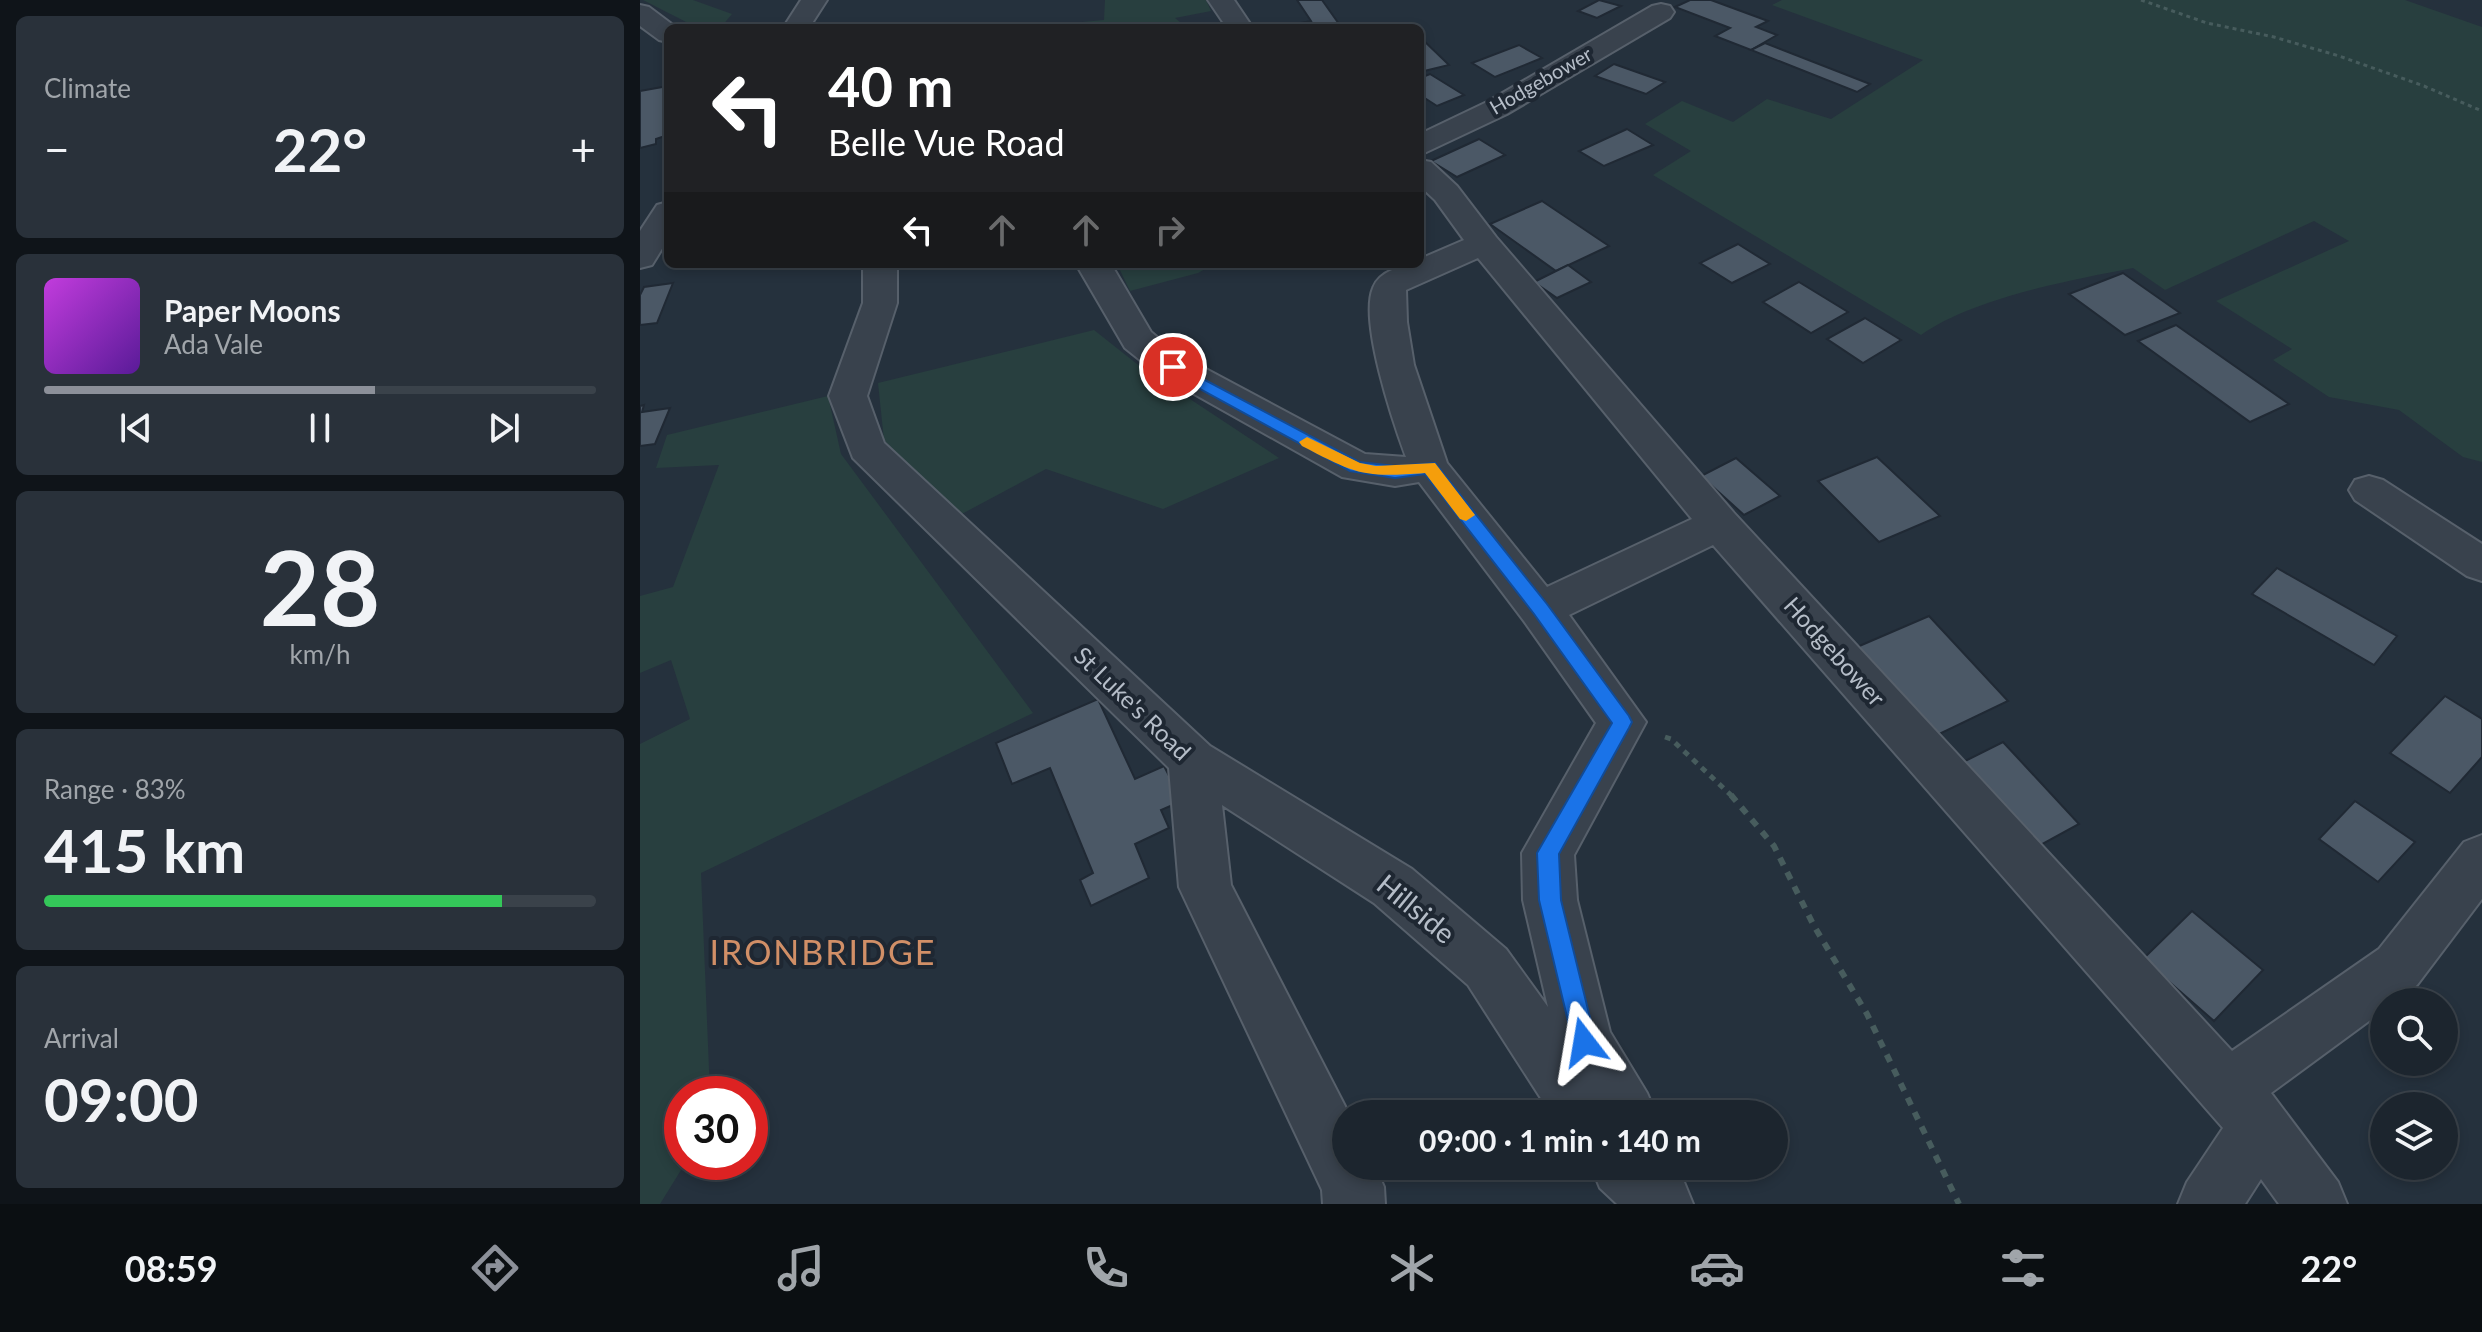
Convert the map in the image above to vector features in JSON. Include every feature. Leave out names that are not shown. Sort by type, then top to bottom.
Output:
[{"type":"street","points":[[799,24],[814,0]]},
{"type":"street","points":[[1221,0],[1221,5],[1237,24]]},
{"type":"street","name":"Hodgebower","points":[[1424,144],[1497,108],[1661,12]]},
{"type":"street","points":[[640,13],[664,31]]},
{"type":"street","name":"Hodgebower","points":[[1424,173],[1446,193],[1484,244],[1719,524],[2244,1108],[2316,1204]]},
{"type":"street","points":[[640,258],[664,219]]},
{"type":"street","points":[[1484,244],[1409,274],[1389,289],[1389,322],[1408,409],[1429,467],[1540,609],[1622,722],[1548,853],[1550,900],[1584,1042],[1618,1100]]},
{"type":"street","name":"St Luke's Road","points":[[880,268],[880,303],[848,396],[867,449],[1193,760],[1205,887],[1353,1187],[1354,1204]]},
{"type":"street","points":[[1096,268],[1114,294],[1136,337],[1150,353],[1173,367],[1356,467],[1395,472],[1429,467]]},
{"type":"street","points":[[2369,490],[2482,565]]},
{"type":"street","points":[[1540,609],[1719,524]]},
{"type":"street","name":"Hillside","points":[[1193,760],[1393,886],[1487,967],[1577,1100]]},
{"type":"street","points":[[2209,1204],[2244,1108],[2398,967],[2482,858]]},
{"type":"street","points":[[1638,1180],[1665,1204]]},
{"type":"street","points":[[1662,1180],[1665,1204]]},
{"type":"path","points":[[2141,0],[2207,23],[2274,37],[2339,56],[2424,86],[2482,111]]},
{"type":"path","points":[[1622,722],[1671,739],[1725,788],[1774,846],[1814,926],[1867,1014],[1959,1204]]},
{"type":"green space","points":[[643,0],[693,0],[732,14],[724,24],[690,24]]},
{"type":"green space","points":[[1105,0],[1206,0],[1211,11],[1175,18],[1182,24],[1060,24],[1104,20]]},
{"type":"green space","points":[[1782,0],[2405,0],[2482,27],[2482,462],[2463,457],[2399,410],[2329,397],[2273,360],[2292,349],[2216,301],[2349,241],[2314,221],[2165,290],[2133,268],[2023,292],[1967,311],[1921,335],[1653,175],[1691,151],[1645,124],[1682,101],[1733,122],[1767,99],[1831,119],[1923,60],[1772,5]]},
{"type":"green space","points":[[1119,268],[1207,268],[1198,273],[1130,291]]},
{"type":"green space","points":[[1094,330],[1137,364],[1279,458],[1163,509],[1046,469],[958,516],[884,440],[878,383]]},
{"type":"green space","points":[[828,396],[841,454],[1033,713],[701,873],[709,1076],[664,1076],[664,1180],[675,1180],[660,1204],[640,1204],[640,744],[690,719],[671,660],[640,673],[640,596],[673,587],[719,465],[656,468],[667,435]]},
{"type":"building","points":[[1297,0],[1322,0],[1339,24],[1295,24],[1311,21]]},
{"type":"building","points":[[1599,0],[1621,6],[1597,18],[1578,11]]},
{"type":"building","points":[[1690,0],[1711,0],[1768,21],[1756,27],[1777,35],[1751,50],[1715,36],[1730,28],[1675,7]]},
{"type":"building","points":[[1424,41],[1449,65],[1424,71]]},
{"type":"building","points":[[1765,43],[1870,84],[1857,92],[1751,50]]},
{"type":"building","points":[[1519,45],[1542,58],[1495,77],[1472,63]]},
{"type":"building","points":[[1614,64],[1665,82],[1646,94],[1595,76]]},
{"type":"building","points":[[1430,74],[1464,95],[1437,106],[1424,98],[1424,76]]},
{"type":"building","points":[[664,87],[664,136],[656,139],[656,144],[640,148],[640,91]]},
{"type":"building","points":[[1627,129],[1653,145],[1604,166],[1579,151]]},
{"type":"building","points":[[1479,139],[1505,155],[1457,177],[1431,161]]},
{"type":"building","points":[[1542,201],[1609,246],[1556,271],[1490,224]]},
{"type":"building","points":[[1738,244],[1770,264],[1732,283],[1700,263]]},
{"type":"building","points":[[1568,265],[1591,282],[1557,298],[1534,282]]},
{"type":"building","points":[[2123,273],[2180,313],[2125,335],[2069,294]]},
{"type":"building","points":[[1799,282],[1848,312],[1811,333],[1763,302]]},
{"type":"building","points":[[673,283],[657,323],[640,325],[640,295],[644,287]]},
{"type":"building","points":[[1865,318],[1901,340],[1863,363],[1827,339]]},
{"type":"building","points":[[2176,325],[2289,404],[2250,422],[2138,341]]},
{"type":"building","points":[[644,405],[642,412],[670,408],[655,444],[640,446],[640,406]]},
{"type":"building","points":[[1877,457],[1940,516],[1879,542],[1818,481]]},
{"type":"building","points":[[1736,458],[1780,496],[1744,515],[1701,476]]},
{"type":"building","points":[[2277,568],[2397,636],[2374,665],[2252,594]]},
{"type":"building","points":[[1929,616],[2008,701],[1933,737],[1857,647]]},
{"type":"building","points":[[2445,696],[2482,719],[2482,757],[2450,793],[2390,753]]},
{"type":"building","points":[[1098,699],[1135,779],[1164,766],[1182,801],[1161,810],[1169,828],[1135,844],[1149,878],[1091,906],[1080,880],[1093,873],[1050,768],[1012,784],[996,743]]},
{"type":"building","points":[[2003,742],[2079,824],[2037,847],[1961,763]]},
{"type":"building","points":[[2355,801],[2415,842],[2378,882],[2319,839]]},
{"type":"building","points":[[2192,911],[2263,970],[2214,1021],[2143,959]]},
{"type":"slow traffic","points":[[1307,442],[1356,467],[1376,472],[1429,467],[1466,515]]},
{"type":"district","name":"IRONBRIDGE","points":[[823,953]]},
{"type":"route","points":[[1173,367],[1356,467],[1376,472],[1395,472],[1429,467],[1540,609],[1622,722],[1548,853],[1550,900],[1584,1042]]}]
